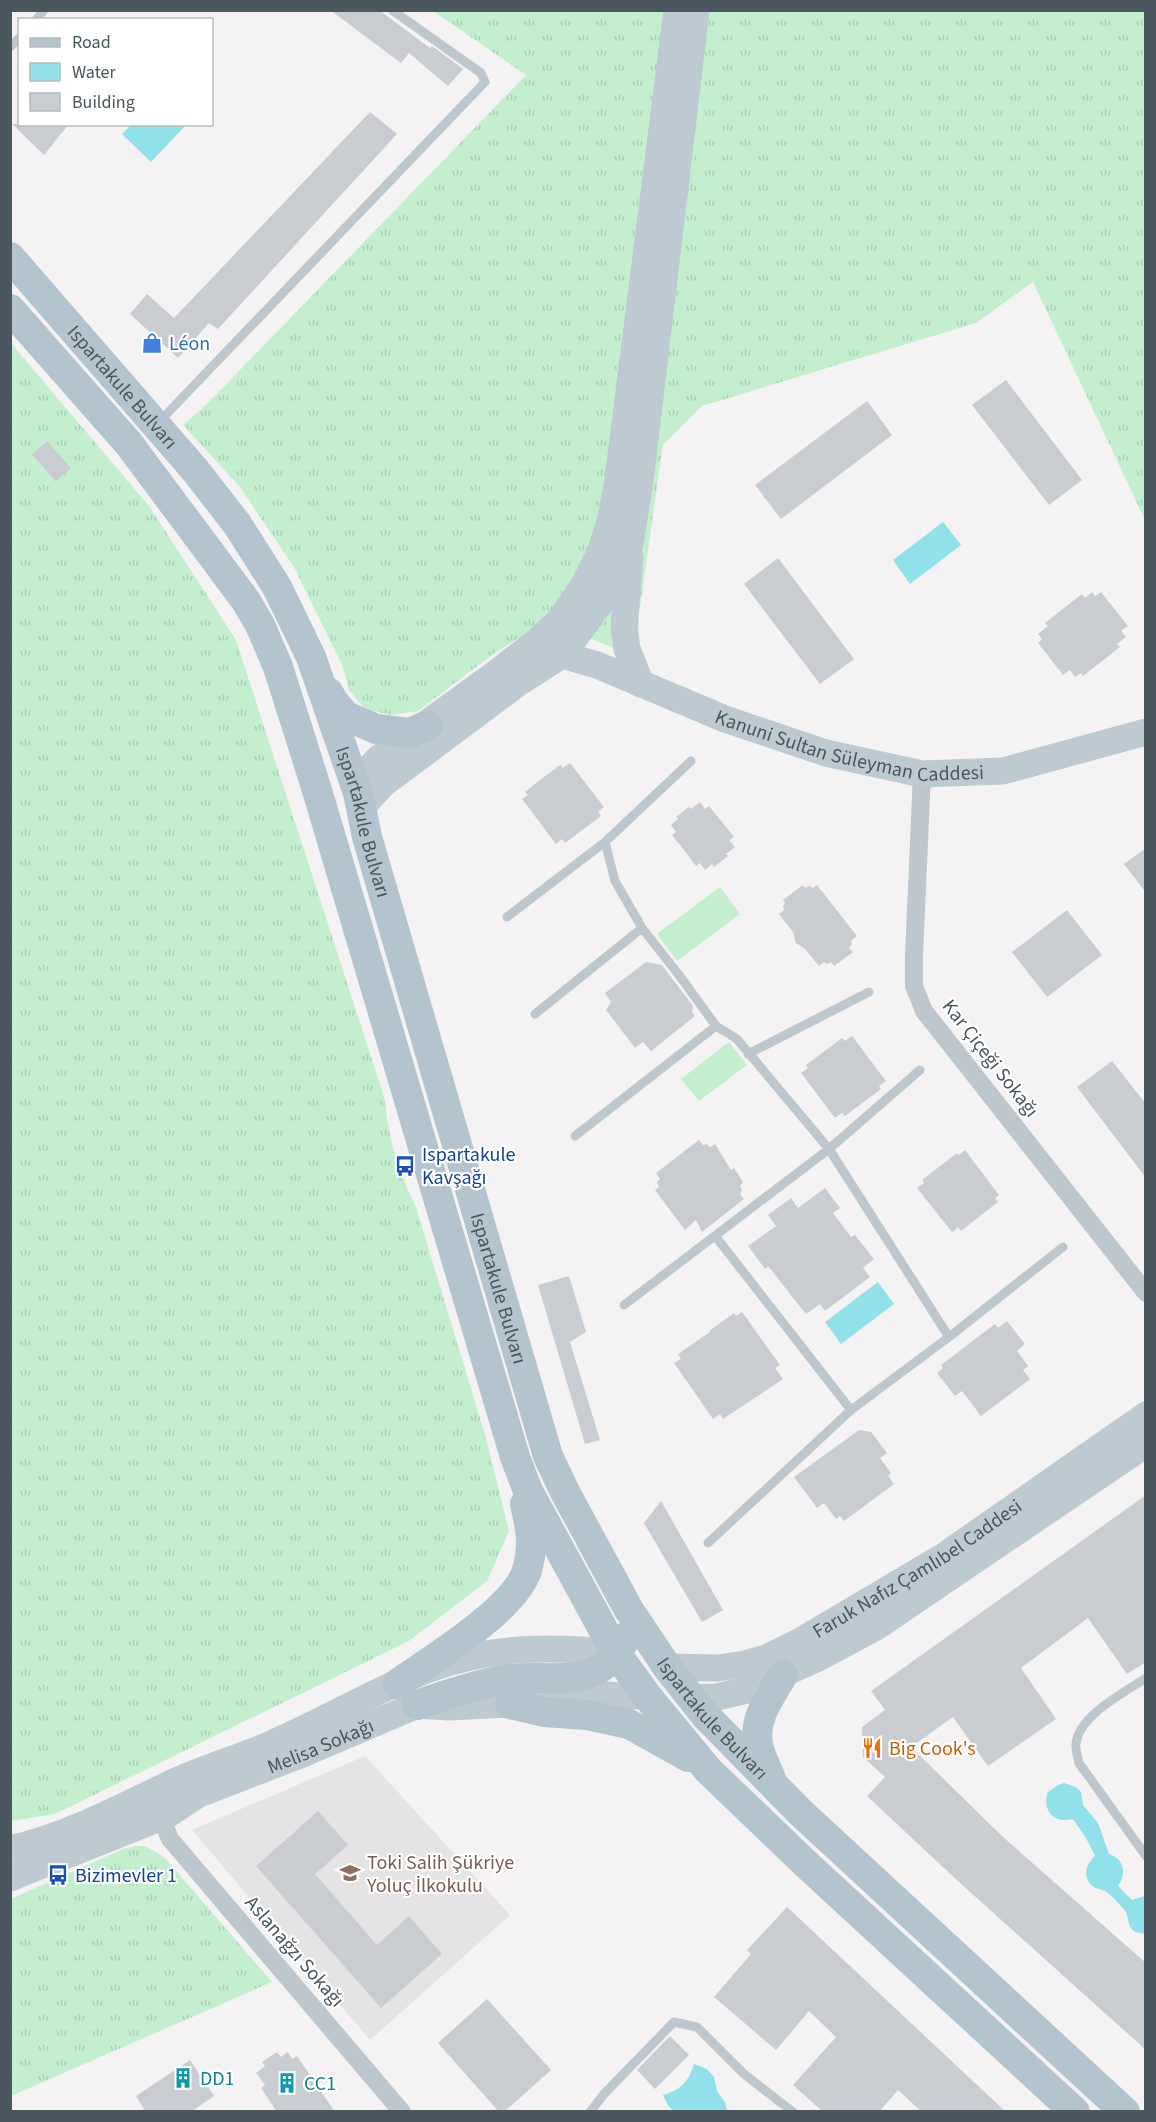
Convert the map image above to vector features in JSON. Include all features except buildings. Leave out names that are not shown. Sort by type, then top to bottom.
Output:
[{"type":"main road","name":"Ispartakule Bulvarı","points":[[10,257],[195,470],[237,524],[277,587],[311,657],[345,802],[515,1456],[528,1491],[616,1653],[647,1696],[708,1770],[805,1863],[1075,2112]]},
{"type":"main road","name":"Ispartakule Bulvarı","points":[[10,309],[129,444],[246,601],[260,625],[278,667],[345,802],[367,837],[548,1456],[564,1492],[629,1611],[667,1667],[725,1738],[1125,2112]]},
{"type":"main road","points":[[311,657],[334,702],[346,716],[376,729],[395,732],[410,733],[428,725]]},
{"type":"main road","points":[[397,1684],[494,1614],[518,1590],[528,1568],[532,1537],[515,1456]]},
{"type":"main road","points":[[417,1705],[504,1680],[585,1676],[604,1667],[616,1653],[625,1639],[629,1625],[629,1611]]},
{"type":"main road","points":[[616,1653],[667,1667]]},
{"type":"main road","points":[[775,1787],[758,1744],[758,1728],[764,1707],[783,1675]]},
{"type":"main road","points":[[647,1696],[692,1698]]},
{"type":"main road","points":[[510,1704],[544,1712],[587,1716],[629,1724],[708,1770]]},
{"type":"street","points":[[345,802],[380,758],[428,725],[535,643],[560,620],[584,585],[600,553],[615,496],[677,10]]},
{"type":"street","points":[[641,684],[627,649],[624,627],[630,542],[641,473],[696,10]]},
{"type":"street","points":[[345,802],[383,784],[517,684],[562,655],[602,601],[630,542]]},
{"type":"street","points":[[560,620],[556,641],[562,655]]},
{"type":"street","name":"Kanuni Sultan Süleyman Caddesi","points":[[562,655],[597,665],[724,719],[826,753],[922,774],[1003,771],[1146,732]]},
{"type":"street","name":"Kar Çiçeği Sokağı","points":[[922,774],[914,986],[924,1011],[1146,1293]]},
{"type":"street","name":"Faruk Nafız Çamlıbel Caddesi","points":[[667,1667],[718,1668],[745,1664],[766,1658],[797,1643],[944,1556],[1146,1415]]},
{"type":"street","name":"Faruk Nafız Çamlıbel Caddesi","points":[[692,1698],[717,1697],[747,1690],[783,1675],[876,1627],[1146,1444]]},
{"type":"street","name":"Melisa Sokağı","points":[[11,1850],[92,1821],[188,1776],[271,1744],[433,1668],[509,1650],[565,1647],[616,1653]]},
{"type":"street","name":"Melisa Sokağı","points":[[10,1878],[167,1815],[197,1795],[300,1755],[417,1705],[449,1707],[510,1704],[597,1695],[647,1696]]},
{"type":"street","name":"Aslanağzı Sokağı","points":[[167,1815],[165,1827],[170,1839],[402,2112]]},
{"type":"lane","points":[[156,425],[484,82],[481,73],[392,10]]},
{"type":"lane","points":[[507,917],[605,842],[690,761]]},
{"type":"lane","points":[[605,842],[615,881],[642,928],[716,1026],[737,1039],[829,1149],[949,1337]]},
{"type":"lane","points":[[536,1014],[642,928]]},
{"type":"lane","points":[[748,1054],[869,992]]},
{"type":"lane","points":[[575,1136],[716,1026]]},
{"type":"lane","points":[[624,1305],[829,1149],[920,1070]]},
{"type":"lane","points":[[716,1236],[851,1410]]},
{"type":"lane","points":[[708,1543],[851,1410],[949,1337],[1063,1247]]},
{"type":"lane","points":[[1146,1678],[1095,1713],[1081,1730],[1076,1744],[1079,1762],[1146,1856]]},
{"type":"lane","points":[[590,2112],[604,2094],[674,2022],[697,2027],[744,2074],[793,2112]]},
{"type":"shaded area","name":"Toki Salih Şükriye Yoluç İlkokulu","points":[[365,1756],[510,1915],[370,2040],[192,1830]]},
{"type":"green space","points":[[433,11],[1145,11],[1145,520],[1033,282],[976,323],[702,406],[663,445],[639,614],[638,640],[647,662],[584,636],[548,634],[517,639],[496,652],[418,711],[391,715],[365,709],[349,690],[343,667],[295,569],[240,487],[183,425],[204,407],[526,75]]},
{"type":"green space","points":[[10,342],[149,506],[236,640],[385,1100],[395,1155],[416,1207],[486,1438],[509,1531],[487,1581],[409,1641],[55,1814],[11,1821]]},
{"type":"green space","points":[[720,887],[740,914],[677,961],[657,934]]},
{"type":"green space","points":[[729,1042],[747,1065],[699,1101],[681,1079]]},
{"type":"green space","points":[[145,1846],[164,1857],[272,1982],[11,2096],[11,1899],[123,1849]]},
{"type":"water","points":[[130,126],[185,126],[151,162],[122,134]]},
{"type":"water","points":[[943,522],[961,545],[910,584],[893,560]]},
{"type":"water","points":[[878,1282],[894,1304],[841,1344],[825,1322]]},
{"type":"water","points":[[1064,1783],[1076,1787],[1081,1792],[1083,1805],[1098,1823],[1109,1854],[1121,1863],[1123,1871],[1118,1886],[1132,1900],[1145,1896],[1145,1934],[1138,1933],[1131,1928],[1126,1912],[1112,1896],[1094,1887],[1088,1881],[1087,1869],[1095,1856],[1073,1819],[1055,1818],[1048,1810],[1046,1799],[1048,1792]]},
{"type":"water","points":[[694,2064],[707,2069],[714,2077],[717,2091],[725,2102],[727,2111],[673,2111],[668,2105],[663,2095],[683,2084]]},
{"type":"place","name":"Léon","points":[[152,343]]},
{"type":"place","name":"Ispartakule Kavşağı","points":[[405,1166]]},
{"type":"place","name":"Big Cook's","points":[[872,1748]]},
{"type":"place","name":"Toki Salih Şükriye Yoluç İlkokulu","points":[[350,1873]]},
{"type":"place","name":"Bizimevler 1","points":[[58,1875]]},
{"type":"place","name":"DD1","points":[[183,2078]]},
{"type":"place","name":"CC1","points":[[287,2083]]}]
